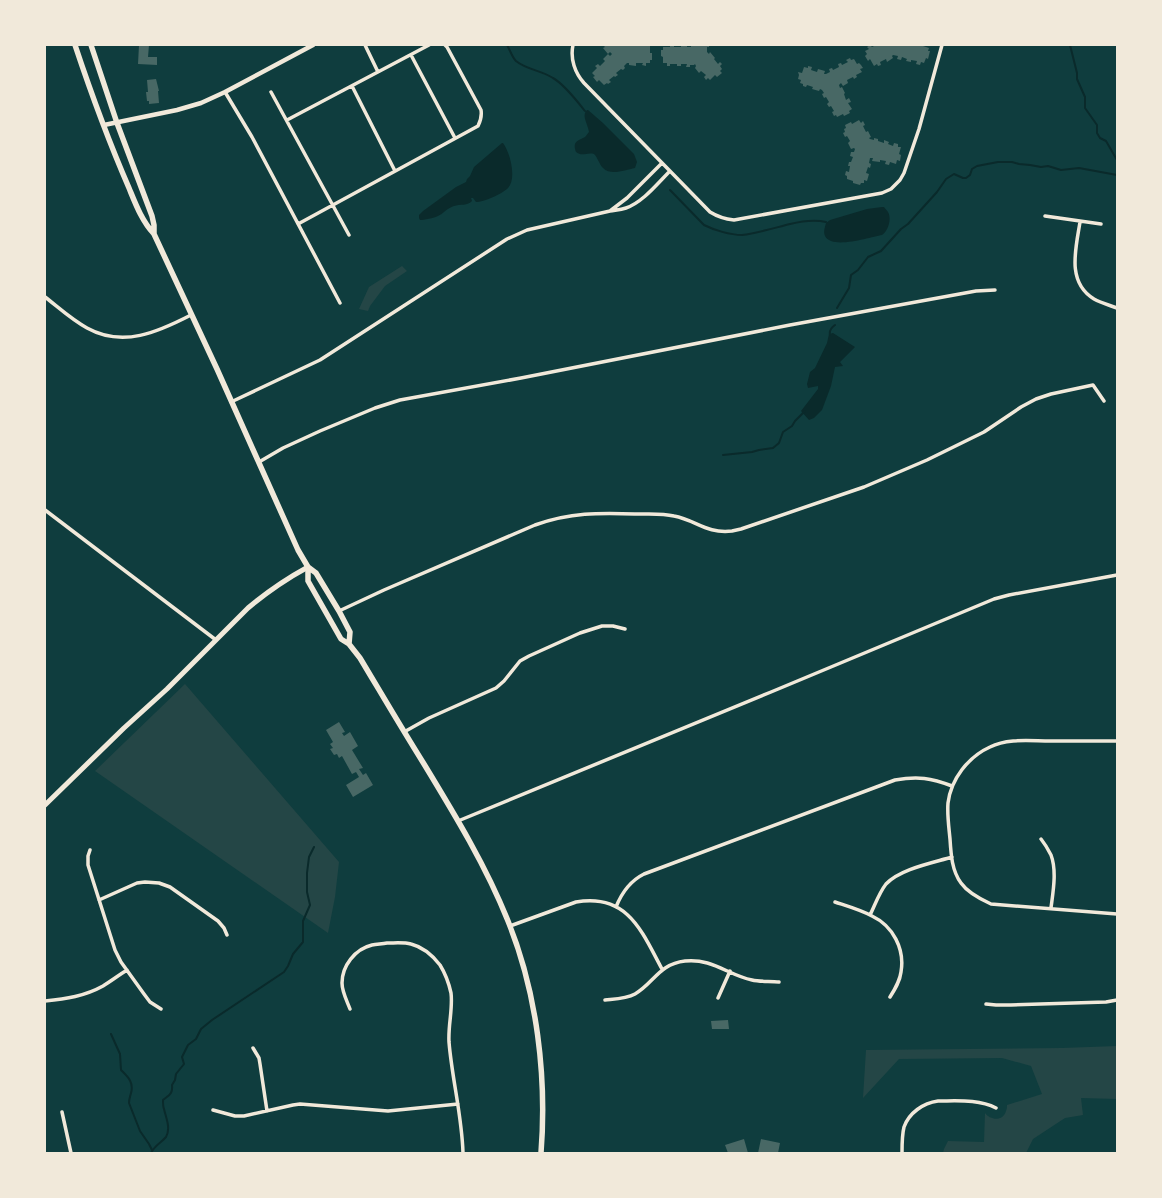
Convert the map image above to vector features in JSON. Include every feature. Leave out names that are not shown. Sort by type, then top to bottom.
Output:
[{"type":"main road","points":[[75,45],[122,172],[142,219],[154,234],[298,550],[308,568],[316,573],[339,612],[350,632],[350,644]]},
{"type":"main road","points":[[91,45],[117,123],[152,216],[154,234]]},
{"type":"main road","points":[[45,805],[262,596],[284,580],[308,568]]},
{"type":"main road","points":[[308,568],[308,581],[341,638],[350,644],[360,658],[458,821],[490,880],[510,926],[525,974],[538,1038],[542,1094],[541,1153]]},
{"type":"street","points":[[104,125],[191,107],[225,92],[313,45]]},
{"type":"street","points":[[365,45],[378,72]]},
{"type":"street","points":[[287,120],[429,45]]},
{"type":"street","points":[[298,224],[478,126],[482,116],[481,110],[445,45]]},
{"type":"street","points":[[573,45],[573,63],[581,79],[710,212],[716,216],[734,220],[886,192],[897,183],[904,173],[919,129],[942,45]]},
{"type":"street","points":[[411,55],[455,138]]},
{"type":"street","points":[[352,86],[395,171]]},
{"type":"street","points":[[225,92],[252,137],[340,303]]},
{"type":"street","points":[[272,92],[349,235]]},
{"type":"street","points":[[610,211],[627,198],[662,163]]},
{"type":"street","points":[[231,402],[320,360],[507,239],[527,230],[626,208],[637,202],[648,193],[670,171]]},
{"type":"street","points":[[1045,216],[1101,224]]},
{"type":"street","points":[[1080,222],[1074,264],[1078,282],[1085,292],[1094,299],[1117,308]]},
{"type":"street","points":[[259,462],[283,448],[320,431],[375,408],[400,400],[521,378],[790,325],[976,291],[995,290]]},
{"type":"street","points":[[45,296],[80,324],[109,336],[132,337],[149,334],[192,315]]},
{"type":"street","points":[[339,612],[384,590],[535,526],[558,518],[600,513],[666,514],[684,518],[710,530],[722,532],[736,530],[845,495],[884,479],[984,432],[1021,407],[1046,395],[1093,385],[1104,401]]},
{"type":"street","points":[[45,510],[216,640]]},
{"type":"street","points":[[458,821],[994,599],[1117,576]]},
{"type":"street","points":[[404,732],[428,718],[496,688],[504,681],[520,661],[529,656],[591,629],[602,626],[612,626],[625,629]]},
{"type":"street","points":[[1117,741],[1024,741],[1004,742],[993,745],[980,752],[968,762],[958,774],[952,786],[948,810],[952,857],[956,875],[961,883],[971,893],[991,904],[1117,914]]},
{"type":"street","points":[[616,907],[626,888],[636,878],[644,874],[895,780],[906,778],[924,778],[952,786]]},
{"type":"street","points":[[1041,839],[1052,857],[1054,871],[1051,908]]},
{"type":"street","points":[[90,850],[88,865],[115,950],[121,962],[150,1002],[161,1008]]},
{"type":"street","points":[[870,915],[885,885],[891,880],[910,870],[952,857]]},
{"type":"street","points":[[99,900],[137,883],[159,883],[170,887],[218,921],[224,928],[227,935]]},
{"type":"street","points":[[510,926],[576,902],[602,901],[616,907],[629,916],[639,926],[662,970]]},
{"type":"street","points":[[835,902],[870,915],[879,920],[889,928],[898,942],[902,960],[901,973],[897,986],[890,997]]},
{"type":"street","points":[[350,1009],[343,990],[342,982],[344,972],[356,953],[372,945],[400,943],[411,944],[428,953],[440,965],[450,988],[451,1001],[449,1042],[463,1153]]},
{"type":"street","points":[[605,1000],[620,999],[634,994],[662,970],[675,963],[695,960],[710,963],[752,980],[779,982]]},
{"type":"street","points":[[45,1001],[81,996],[103,986],[127,970]]},
{"type":"street","points":[[718,998],[730,971]]},
{"type":"street","points":[[986,1004],[1019,1005],[1106,1002],[1117,1000]]},
{"type":"street","points":[[253,1048],[260,1064],[267,1111]]},
{"type":"street","points":[[902,1153],[904,1127],[915,1111],[923,1105],[938,1101],[981,1102],[996,1108]]},
{"type":"street","points":[[213,1110],[240,1116],[300,1104],[388,1111],[458,1104]]},
{"type":"street","points":[[62,1112],[71,1153]]},
{"type":"shaded area","points":[[587,110],[603,123],[634,154],[637,162],[635,168],[618,172],[610,172],[600,165],[594,154],[580,154],[576,152],[575,143],[585,137],[589,132],[585,117],[585,112]]},
{"type":"shaded area","points":[[502,143],[506,147],[512,166],[511,184],[508,188],[502,193],[488,199],[476,202],[473,198],[471,198],[472,201],[468,204],[454,206],[436,217],[420,220],[419,215],[423,211],[456,187],[466,182],[474,167]]},
{"type":"shaded area","points":[[884,207],[888,211],[890,218],[888,228],[882,235],[852,242],[835,242],[829,240],[824,234],[826,223],[830,220],[867,209]]},
{"type":"shaded area","points":[[402,266],[407,271],[385,286],[368,311],[359,309],[369,287]]},
{"type":"shaded area","points":[[833,333],[855,347],[840,362],[843,366],[835,367],[831,386],[822,410],[814,418],[809,420],[801,411],[818,389],[818,386],[808,388],[807,384],[810,372],[815,368],[827,343],[829,334]]},
{"type":"shaded area","points":[[185,684],[339,862],[335,897],[328,933],[95,771]]},
{"type":"shaded area","points":[[1117,1046],[1117,1099],[1081,1098],[1083,1115],[1065,1118],[1033,1139],[1026,1153],[943,1153],[948,1141],[984,1142],[985,1113],[996,1119],[1002,1117],[1007,1110],[1007,1105],[1042,1094],[1031,1066],[1002,1058],[899,1059],[863,1098],[866,1050]]},
{"type":"building","points":[[139,45],[149,45],[148,57],[157,57],[157,65],[138,64]]},
{"type":"building","points":[[603,45],[647,45],[650,46],[652,60],[650,60],[650,63],[646,63],[646,66],[642,65],[643,63],[636,63],[636,66],[629,65],[629,63],[627,63],[623,70],[621,69],[616,73],[618,75],[609,80],[611,82],[604,85],[599,80],[597,82],[592,73],[597,68],[595,66],[598,64],[600,66],[605,61],[603,59],[608,54],[603,48],[605,47]]},
{"type":"building","points":[[670,45],[674,45],[674,47],[681,47],[681,45],[687,45],[687,47],[691,47],[691,45],[709,45],[709,47],[707,47],[707,52],[709,54],[710,52],[718,64],[720,62],[722,64],[720,66],[722,69],[720,71],[722,73],[717,77],[715,75],[710,80],[708,78],[706,80],[704,77],[706,75],[701,71],[699,73],[695,68],[695,64],[690,65],[690,67],[686,67],[687,64],[677,66],[677,64],[670,64],[670,66],[667,66],[667,63],[663,63],[661,50],[663,50],[663,47],[670,47]]},
{"type":"building","points":[[870,45],[872,47],[876,45],[923,45],[929,48],[928,51],[930,51],[928,59],[926,58],[924,63],[921,62],[920,65],[916,64],[917,61],[906,61],[907,59],[902,57],[901,60],[897,59],[898,56],[893,55],[893,58],[887,62],[886,59],[880,62],[881,65],[878,66],[877,64],[874,66],[870,59],[868,61],[865,56],[867,54],[865,51],[869,49],[867,47]]},
{"type":"building","points":[[850,58],[851,60],[854,59],[857,64],[859,63],[863,68],[860,69],[862,72],[856,75],[857,77],[847,80],[848,83],[843,86],[841,83],[839,85],[845,93],[846,100],[849,98],[851,102],[848,103],[852,109],[849,111],[850,113],[837,117],[836,115],[834,116],[832,112],[834,111],[831,106],[829,107],[827,104],[829,102],[826,97],[824,98],[822,94],[824,93],[822,90],[820,89],[819,91],[812,89],[813,87],[807,85],[806,87],[803,86],[803,84],[800,83],[801,80],[798,79],[798,72],[802,73],[804,67],[808,68],[808,66],[812,67],[811,70],[817,72],[818,69],[825,71],[824,74],[826,74],[830,72],[829,69],[832,68],[833,70],[839,67],[838,64],[841,63],[842,65],[848,62],[846,60]]},
{"type":"building","points":[[156,79],[159,91],[159,103],[149,104],[149,101],[147,101],[146,92],[148,92],[147,80]]},
{"type":"building","points":[[859,120],[861,123],[863,121],[865,125],[863,126],[866,132],[868,131],[871,137],[869,138],[870,139],[878,139],[878,141],[884,143],[884,140],[889,142],[888,144],[893,146],[894,143],[898,144],[898,147],[901,147],[899,154],[901,155],[900,161],[897,160],[896,164],[890,162],[889,165],[885,164],[886,161],[872,161],[873,158],[870,158],[870,168],[868,167],[866,173],[869,174],[867,181],[864,180],[864,183],[861,183],[860,185],[847,179],[847,176],[845,175],[846,171],[849,172],[849,162],[851,162],[853,157],[850,156],[851,152],[854,152],[855,149],[851,149],[848,143],[850,141],[843,133],[845,132],[844,129],[846,128],[845,125],[851,122],[852,124]]},
{"type":"building","points":[[339,722],[345,732],[342,733],[344,736],[350,732],[358,746],[352,750],[363,768],[359,769],[363,775],[366,773],[373,785],[353,797],[346,785],[359,777],[356,772],[352,774],[342,756],[339,758],[337,754],[334,755],[330,749],[333,748],[330,744],[333,742],[326,730]]},
{"type":"building","points":[[728,1020],[729,1029],[712,1029],[711,1021]]},
{"type":"building","points":[[744,1139],[748,1153],[728,1153],[725,1145]]},
{"type":"building","points":[[761,1139],[780,1143],[778,1153],[758,1153]]},
{"type":"waterway","points":[[507,45],[516,61],[548,75],[562,84],[585,111]]},
{"type":"waterway","points":[[1070,45],[1077,73],[1077,79],[1085,97],[1085,108],[1097,125],[1097,133],[1100,138],[1106,141],[1117,160]]},
{"type":"waterway","points":[[837,308],[849,288],[851,275],[858,270],[868,257],[881,251],[937,192],[946,179],[954,174],[966,178],[970,175],[972,169],[977,166],[998,162],[1012,162],[1041,167],[1048,166],[1061,170],[1079,168],[1117,175]]},
{"type":"waterway","points":[[670,190],[704,225],[727,233],[742,235],[804,221],[826,222]]},
{"type":"waterway","points":[[830,335],[830,330],[835,325]]},
{"type":"waterway","points":[[723,455],[773,448],[779,443],[783,432],[792,426],[805,411]]},
{"type":"waterway","points":[[151,1153],[154,1148],[166,1137],[168,1123],[163,1107],[163,1100],[171,1092],[176,1074],[184,1064],[182,1057],[188,1045],[196,1039],[201,1029],[212,1020],[284,972],[293,954],[303,942],[303,921],[310,905],[307,892],[307,873],[309,857],[314,847]]},
{"type":"waterway","points":[[111,1034],[120,1054],[121,1070],[128,1077],[132,1086],[129,1103],[140,1131],[152,1150]]}]
